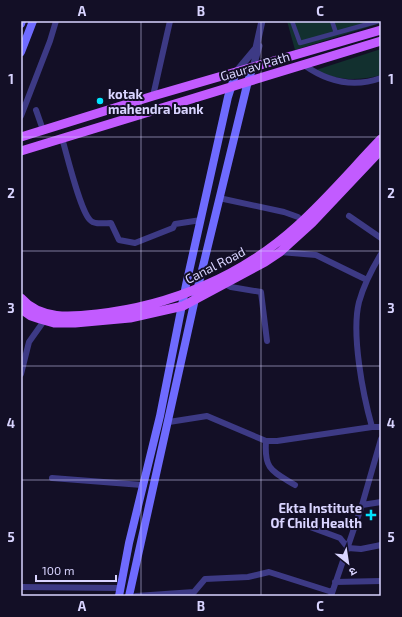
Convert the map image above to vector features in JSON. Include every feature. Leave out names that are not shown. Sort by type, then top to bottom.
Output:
[{"type":"main road","points":[[21,52],[33,21]]},
{"type":"main road","points":[[21,137],[153,96],[381,30]]},
{"type":"main road","name":"Gaurav Path","points":[[21,151],[381,41]]},
{"type":"main road","points":[[129,596],[169,422],[194,299],[248,81],[253,67]]},
{"type":"main road","points":[[120,592],[122,576],[142,485],[160,416],[201,220],[236,72]]},
{"type":"main road","name":"Canal Road","points":[[21,298],[46,317],[127,311],[185,295],[197,290],[258,258],[280,241],[326,198],[381,139]]},
{"type":"main road","points":[[21,309],[31,316],[46,317],[75,324],[130,318],[183,306],[225,284],[280,252],[327,207],[381,150]]},
{"type":"main road","points":[[122,576],[132,578]]},
{"type":"street","points":[[21,116],[50,41],[56,21]]},
{"type":"street","points":[[153,96],[170,21]]},
{"type":"street","points":[[253,67],[264,21]]},
{"type":"street","points":[[236,72],[256,48],[264,21]]},
{"type":"street","points":[[292,21],[300,43],[379,21]]},
{"type":"street","points":[[332,21],[336,33]]},
{"type":"street","points":[[304,65],[326,78],[348,83],[372,81],[381,78]]},
{"type":"street","points":[[36,110],[43,130]]},
{"type":"street","points":[[62,138],[79,196],[90,220],[94,222],[111,224],[119,240],[135,243],[172,228],[175,224],[201,220]]},
{"type":"street","points":[[219,198],[284,212],[298,218]]},
{"type":"street","points":[[350,216],[381,238]]},
{"type":"street","points":[[280,252],[316,255],[367,280]]},
{"type":"street","points":[[372,427],[365,400],[356,318],[359,302],[367,280],[381,254]]},
{"type":"street","points":[[225,284],[231,287],[261,292],[267,341]]},
{"type":"street","points":[[21,374],[29,342],[46,317]]},
{"type":"street","points":[[169,422],[207,416],[266,441],[276,441],[381,427]]},
{"type":"street","points":[[136,596],[194,592],[205,579],[248,577],[269,572],[331,594],[362,505],[381,440]]},
{"type":"street","points":[[266,441],[265,458],[271,469],[295,485]]},
{"type":"street","points":[[52,478],[142,485]]},
{"type":"street","points":[[362,505],[381,502]]},
{"type":"street","points":[[302,524],[340,538],[347,547],[361,549],[381,545]]},
{"type":"street","points":[[335,582],[381,581]]},
{"type":"street","points":[[21,587],[120,592]]},
{"type":"green space","points":[[287,21],[381,21],[381,23],[295,50]]},
{"type":"green space","points":[[381,49],[381,75],[348,79],[324,74],[316,70]]},
{"type":"place","name":"kotak mahendra bank","points":[[100,101]]},
{"type":"place","name":"Ekta Institute Of Child Health","points":[[371,515]]}]
